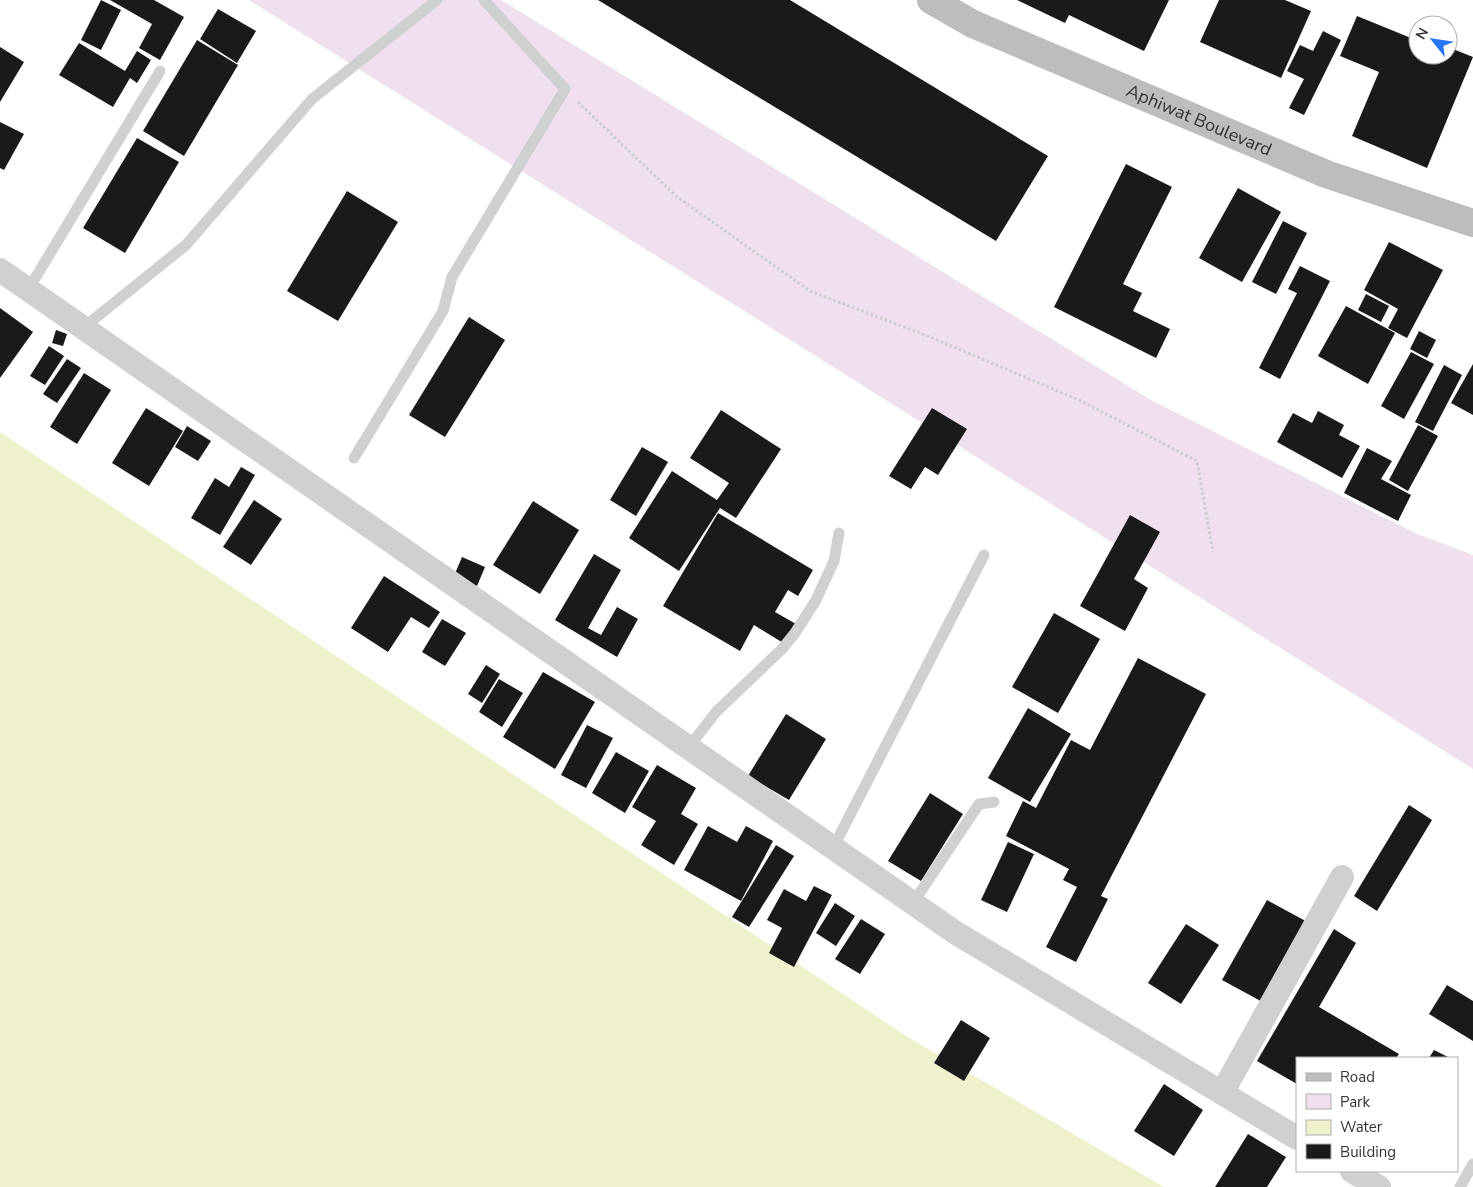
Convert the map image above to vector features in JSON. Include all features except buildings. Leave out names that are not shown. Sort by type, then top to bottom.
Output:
[{"type":"street","name":"Aphiwat Boulevard","points":[[930,0],[973,24],[1326,174],[1473,223]]},
{"type":"street","points":[[0,270],[956,933],[1296,1137]]},
{"type":"street","points":[[1222,1093],[1342,877]]},
{"type":"street","points":[[1354,1172],[1379,1187]]},
{"type":"lane","points":[[83,328],[186,245],[312,99],[437,0]]},
{"type":"lane","points":[[354,458],[443,311],[452,277],[566,89],[484,0]]},
{"type":"lane","points":[[28,290],[160,71]]},
{"type":"lane","points":[[689,747],[716,712],[782,649],[795,633],[816,600],[834,562],[839,533]]},
{"type":"lane","points":[[833,848],[984,555]]},
{"type":"lane","points":[[913,903],[979,804],[994,802]]},
{"type":"lane","points":[[1460,1187],[1473,1164]]},
{"type":"path","points":[[566,89],[677,197],[810,291],[935,338],[1079,400],[1198,461],[1213,552]]},
{"type":"green space","points":[[249,0],[501,0],[1151,400],[1415,533],[1473,555],[1473,769]]},
{"type":"water","points":[[0,432],[906,1036],[1164,1187],[0,1187]]}]
